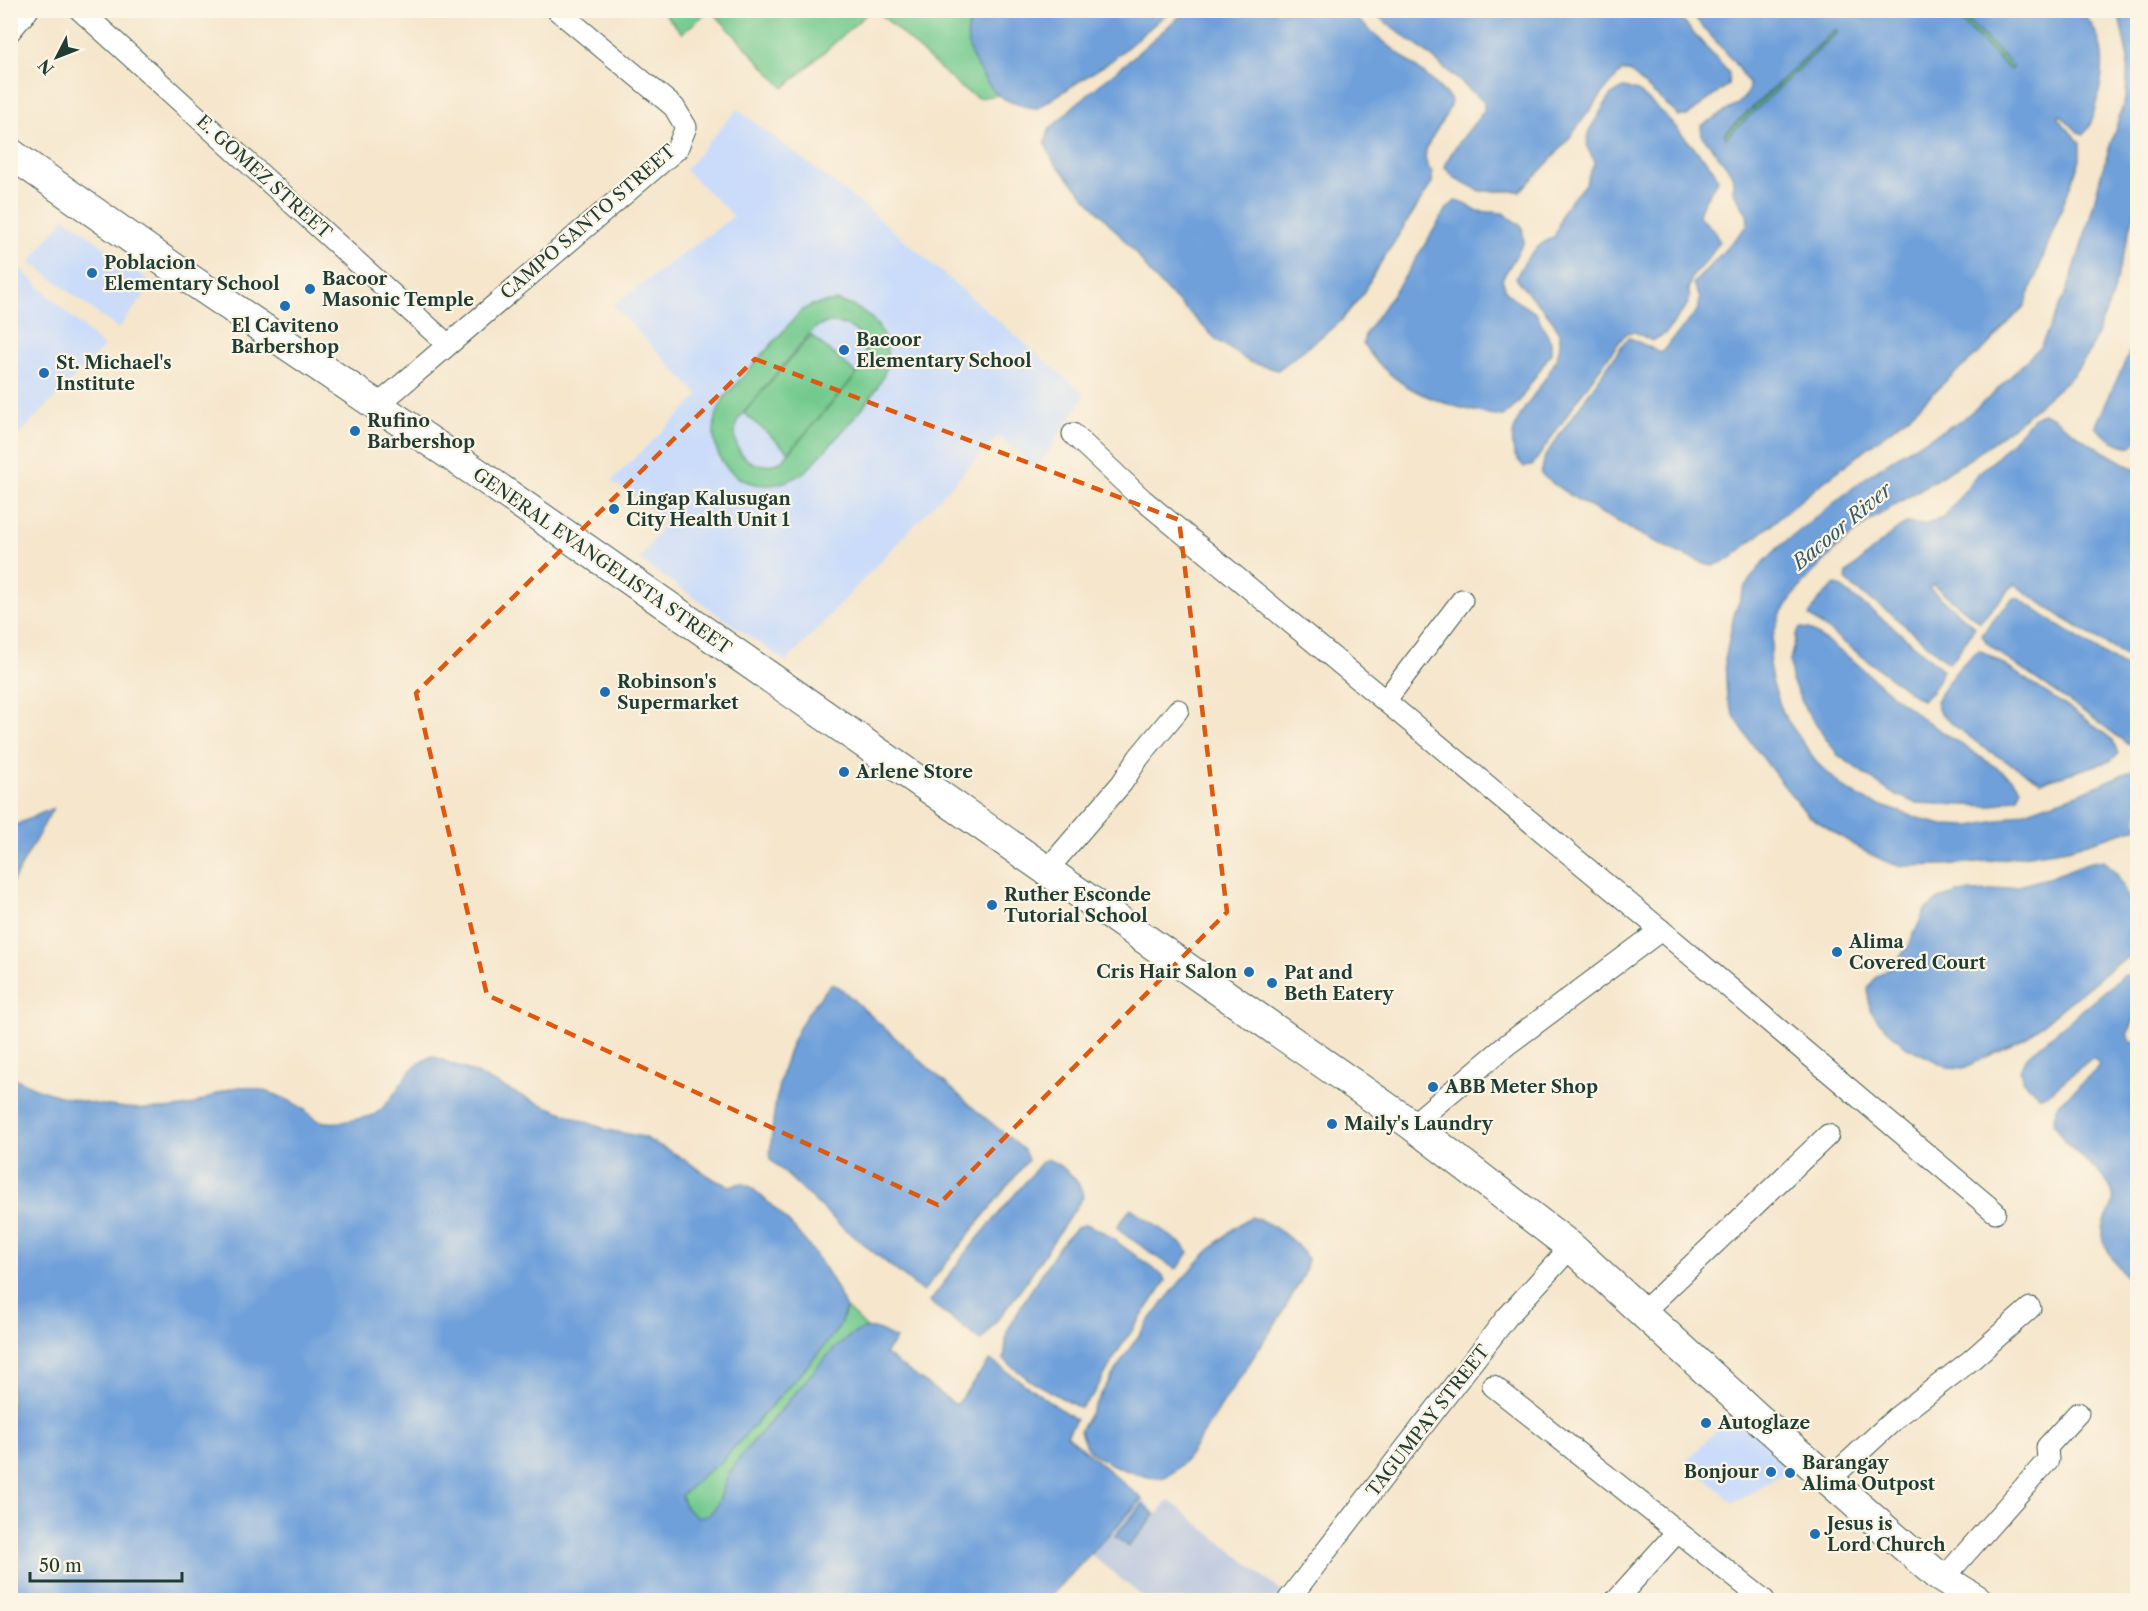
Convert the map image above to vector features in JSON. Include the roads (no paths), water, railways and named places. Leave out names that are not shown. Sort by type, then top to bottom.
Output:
[{"type":"main road","name":"GENERAL EVANGELISTA STREET","points":[[10,153],[178,271],[378,405],[1412,1125],[1571,1247],[1829,1480],[1943,1579],[1970,1599]]},
{"type":"street","points":[[10,31],[28,10]]},
{"type":"street","name":"E. GOMEZ STREET","points":[[80,10],[447,344]]},
{"type":"street","name":"CAMPO SANTO STREET","points":[[378,405],[676,149],[686,127],[674,107],[556,10]]},
{"type":"street","points":[[1073,434],[1142,499],[1661,930],[1995,1212]]},
{"type":"street","points":[[1385,701],[1462,600]]},
{"type":"street","points":[[1047,870],[1120,786],[1139,757],[1178,710]]},
{"type":"street","points":[[1412,1125],[1508,1044],[1661,930]]},
{"type":"street","points":[[1642,1313],[1828,1135]]},
{"type":"street","name":"TAGUMPAY STREET","points":[[1289,1599],[1507,1317],[1571,1247]]},
{"type":"street","points":[[1829,1480],[1897,1417],[1970,1361],[2030,1308]]},
{"type":"street","points":[[1493,1386],[1677,1532],[1753,1597]]},
{"type":"street","points":[[1943,1579],[2048,1460],[2048,1447],[2078,1413]]},
{"type":"street","points":[[1616,1600],[1677,1532]]},
{"type":"water","points":[[973,10],[1170,11],[1111,61],[1038,108],[1002,98],[984,78],[975,63],[968,43],[968,30]]},
{"type":"water","points":[[1856,10],[1857,15],[1862,10],[1951,11],[2010,70],[2014,67],[1958,11],[2081,11],[2096,32],[2103,67],[2092,120],[2087,131],[2084,134],[2078,132],[2061,115],[2057,117],[2080,143],[2080,160],[2025,305],[1984,349],[1911,414],[1803,498],[1730,559],[1713,566],[1674,551],[1624,526],[1584,504],[1541,474],[1545,456],[1628,337],[1661,353],[1697,311],[1700,298],[1693,284],[1748,225],[1747,214],[1733,191],[1733,175],[1702,135],[1701,126],[1738,104],[1748,93],[1749,84],[1733,61],[1689,11]],"holes":[[[1836,29],[1839,31],[1726,138],[1724,134]]]},
{"type":"water","points":[[1186,11],[1349,11],[1440,88],[1451,100],[1449,109],[1425,154],[1426,163],[1432,172],[1432,183],[1362,295],[1340,322],[1278,370],[1249,362],[1217,340],[1153,277],[1135,252],[1053,161],[1045,143],[1049,130],[1075,105]]},
{"type":"water","points":[[1371,11],[1674,11],[1729,73],[1728,85],[1687,116],[1679,116],[1629,71],[1622,71],[1570,137],[1520,191],[1480,191],[1455,178],[1444,166],[1454,149],[1484,111],[1484,102],[1428,54]]},
{"type":"water","name":"Bacoor River","points":[[2118,11],[2137,11],[2137,204],[2111,299],[2088,355],[2071,377],[2023,419],[1973,457],[1872,519],[1838,547],[1803,583],[1782,611],[1774,632],[1769,664],[1783,714],[1818,764],[1844,788],[1867,801],[1943,825],[1971,826],[1998,821],[2083,792],[2137,768],[2137,828],[2068,849],[1988,861],[1899,866],[1862,850],[1809,816],[1750,741],[1727,699],[1725,660],[1734,615],[1745,586],[1778,548],[1869,475],[1904,452],[1960,421],[1991,396],[2040,347],[2067,291],[2126,96],[2128,59]]},
{"type":"water","points":[[1623,88],[1638,91],[1663,113],[1713,169],[1718,179],[1704,201],[1699,216],[1715,232],[1719,241],[1711,255],[1692,277],[1688,289],[1690,298],[1686,307],[1665,334],[1652,341],[1635,332],[1626,333],[1532,466],[1524,467],[1515,456],[1512,440],[1516,424],[1554,364],[1559,349],[1559,333],[1552,319],[1516,278],[1531,253],[1555,236],[1563,210],[1585,184],[1595,162],[1587,147],[1589,131],[1610,96]]},
{"type":"water","points":[[1455,201],[1476,211],[1503,213],[1522,227],[1524,242],[1502,279],[1506,291],[1516,301],[1536,313],[1551,342],[1551,353],[1518,403],[1503,416],[1458,407],[1416,391],[1393,377],[1363,344],[1365,334],[1408,272],[1446,210]]},
{"type":"water","points":[[2137,336],[2138,439],[2132,447],[2112,440],[2095,427]]},
{"type":"water","points":[[2042,413],[2137,471],[2137,663],[2063,618],[2014,584],[1980,622],[1933,585],[1929,588],[1975,627],[1949,663],[1890,613],[1856,590],[1846,580],[1847,573],[1906,523],[1924,525],[1945,517],[1977,474],[1993,461],[2034,418]]},
{"type":"water","points":[[1835,585],[1893,627],[1943,670],[1932,692],[1922,700],[1912,694],[1809,616],[1817,602]]},
{"type":"water","points":[[2013,598],[2020,599],[2137,675],[2137,745],[2126,743],[1987,643],[1982,635]]},
{"type":"water","points":[[1801,628],[1809,629],[1855,662],[1926,721],[2012,778],[2021,788],[2018,797],[1991,806],[1916,803],[1890,792],[1838,755],[1806,710],[1792,681],[1790,660],[1797,632]]},
{"type":"water","points":[[1979,650],[2081,716],[2113,740],[2118,754],[2110,761],[2041,782],[1984,748],[1939,712],[1936,701],[1955,673]]},
{"type":"water","points":[[53,808],[11,885],[11,827]]},
{"type":"water","points":[[2104,860],[2117,874],[2137,916],[2137,952],[2115,965],[2027,1037],[1964,1068],[1948,1067],[1907,1047],[1881,1024],[1870,1010],[1868,988],[1876,977],[1891,968],[1908,947],[1925,910],[1939,899],[1958,893],[2015,887],[2051,877],[2087,863]]},
{"type":"water","points":[[2137,975],[2137,1014],[2127,1035],[2132,1043],[2138,1039],[2138,1290],[2136,1290],[2109,1253],[2103,1237],[2104,1224],[2113,1200],[2111,1189],[2097,1171],[2067,1143],[2053,1122],[2058,1104],[2096,1071],[2099,1064],[2093,1057],[2047,1095],[2039,1096],[2023,1080],[2020,1070],[2026,1057],[2123,976]]},
{"type":"water","points":[[831,984],[839,987],[972,1107],[1024,1150],[1028,1160],[923,1292],[841,1226],[770,1159],[779,1083],[790,1047],[808,1013]]},
{"type":"water","points":[[432,1056],[470,1071],[528,1099],[607,1130],[643,1137],[729,1186],[742,1183],[751,1187],[781,1214],[806,1242],[837,1289],[846,1308],[839,1327],[722,1461],[681,1496],[687,1509],[698,1518],[712,1512],[735,1464],[816,1368],[850,1336],[865,1329],[879,1331],[896,1339],[885,1354],[956,1405],[990,1360],[1076,1420],[1067,1435],[1142,1499],[1047,1600],[11,1600],[11,1075],[47,1092],[71,1099],[147,1109],[187,1106],[232,1088],[248,1087],[287,1100],[301,1107],[317,1120],[337,1122],[351,1121],[377,1113],[416,1065]]},
{"type":"water","points":[[1047,1159],[1075,1179],[1083,1197],[1019,1292],[981,1341],[930,1302],[964,1255],[1041,1163]]},
{"type":"water","points":[[1131,1208],[1183,1245],[1189,1252],[1179,1267],[1175,1269],[1121,1232],[1117,1227]]},
{"type":"water","points":[[1251,1217],[1283,1233],[1308,1259],[1304,1275],[1279,1318],[1187,1458],[1172,1473],[1165,1477],[1154,1478],[1124,1470],[1105,1461],[1091,1452],[1080,1431],[1106,1386],[1164,1301],[1181,1281],[1223,1237]]},
{"type":"water","points":[[1086,1224],[1103,1232],[1161,1274],[1166,1281],[1120,1348],[1092,1397],[1080,1408],[1031,1381],[1004,1360],[1007,1332],[1021,1306],[1060,1245],[1076,1228]]},
{"type":"water","points":[[1143,1504],[1155,1515],[1128,1547],[1115,1536]]},
{"type":"place","name":"Poblacion Elementary School","points":[[92,273]]},
{"type":"place","name":"Bacoor Masonic Temple","points":[[310,289]]},
{"type":"place","name":"El Caviteno Barbershop","points":[[285,306]]},
{"type":"place","name":"Bacoor Elementary School","points":[[844,350]]},
{"type":"place","name":"St. Michael's Institute","points":[[44,373]]},
{"type":"place","name":"Rufino Barbershop","points":[[355,431]]},
{"type":"place","name":"Lingap Kalusugan City Health Unit 1","points":[[614,509]]},
{"type":"place","name":"Robinson's Supermarket","points":[[605,692]]},
{"type":"place","name":"Arlene Store","points":[[844,772]]},
{"type":"place","name":"Ruther Esconde Tutorial School","points":[[992,905]]},
{"type":"place","name":"Alima Covered Court","points":[[1837,952]]},
{"type":"place","name":"Cris Hair Salon","points":[[1249,972]]},
{"type":"place","name":"Pat and Beth Eatery","points":[[1272,983]]},
{"type":"place","name":"ABB Meter Shop","points":[[1433,1087]]},
{"type":"place","name":"Maily's Laundry","points":[[1332,1124]]},
{"type":"place","name":"Autoglaze","points":[[1706,1423]]},
{"type":"place","name":"Bonjour","points":[[1771,1472]]},
{"type":"place","name":"Barangay Alima Outpost","points":[[1790,1473]]},
{"type":"place","name":"Jesus is Lord Church","points":[[1815,1534]]}]
